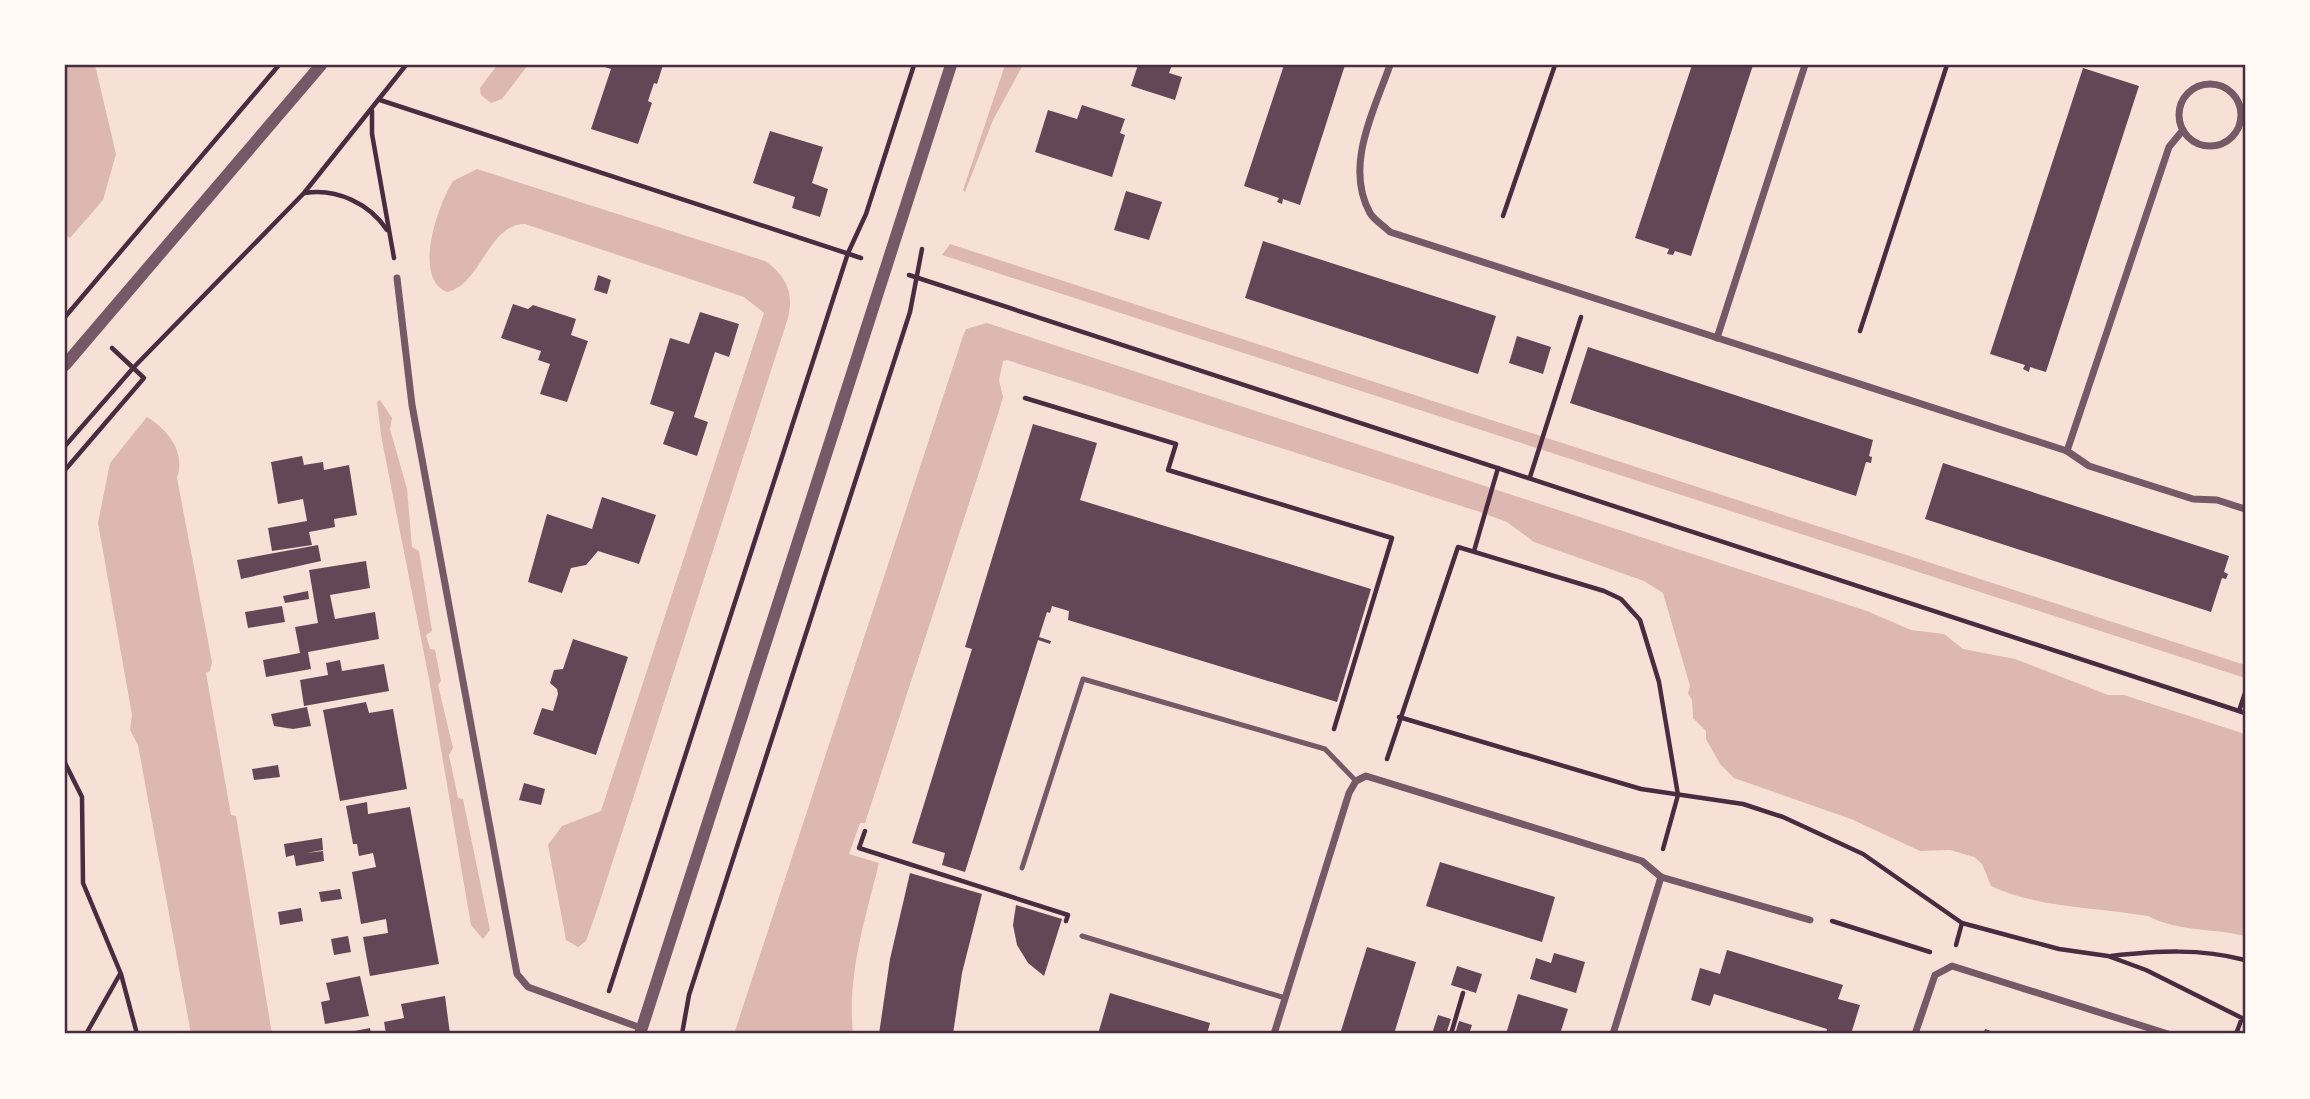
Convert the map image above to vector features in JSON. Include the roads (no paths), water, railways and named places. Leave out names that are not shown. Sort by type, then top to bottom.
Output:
[{"type":"street","points":[[65,365],[321,65]]},
{"type":"street","points":[[397,278],[412,405],[515,966],[520,980],[528,987],[601,1013],[640,1031],[951,65]]},
{"type":"street","points":[[1390,65],[1358,160],[1360,186],[1370,215],[1390,232],[2067,452],[2089,466],[2193,499],[2217,500],[2245,509]]},
{"type":"street","points":[[1717,338],[1805,65]]},
{"type":"street","points":[[2211,83],[2225,87],[2236,96],[2241,117],[2233,137],[2221,145],[2206,146],[2193,141],[2183,130],[2179,115],[2183,99],[2195,88],[2211,83]]},
{"type":"street","points":[[2067,452],[2169,147],[2183,130]]},
{"type":"street","points":[[1274,1034],[1349,793],[1356,781],[1366,776],[1642,862],[1659,875],[1810,920]]},
{"type":"street","points":[[1613,1034],[1659,875]]},
{"type":"street","points":[[1915,1034],[1930,984],[1935,975],[1949,967],[2168,1034]]},
{"type":"lane","points":[[1022,868],[1083,679],[1325,749],[1356,781]]},
{"type":"lane","points":[[1082,936],[1285,998]]}]
